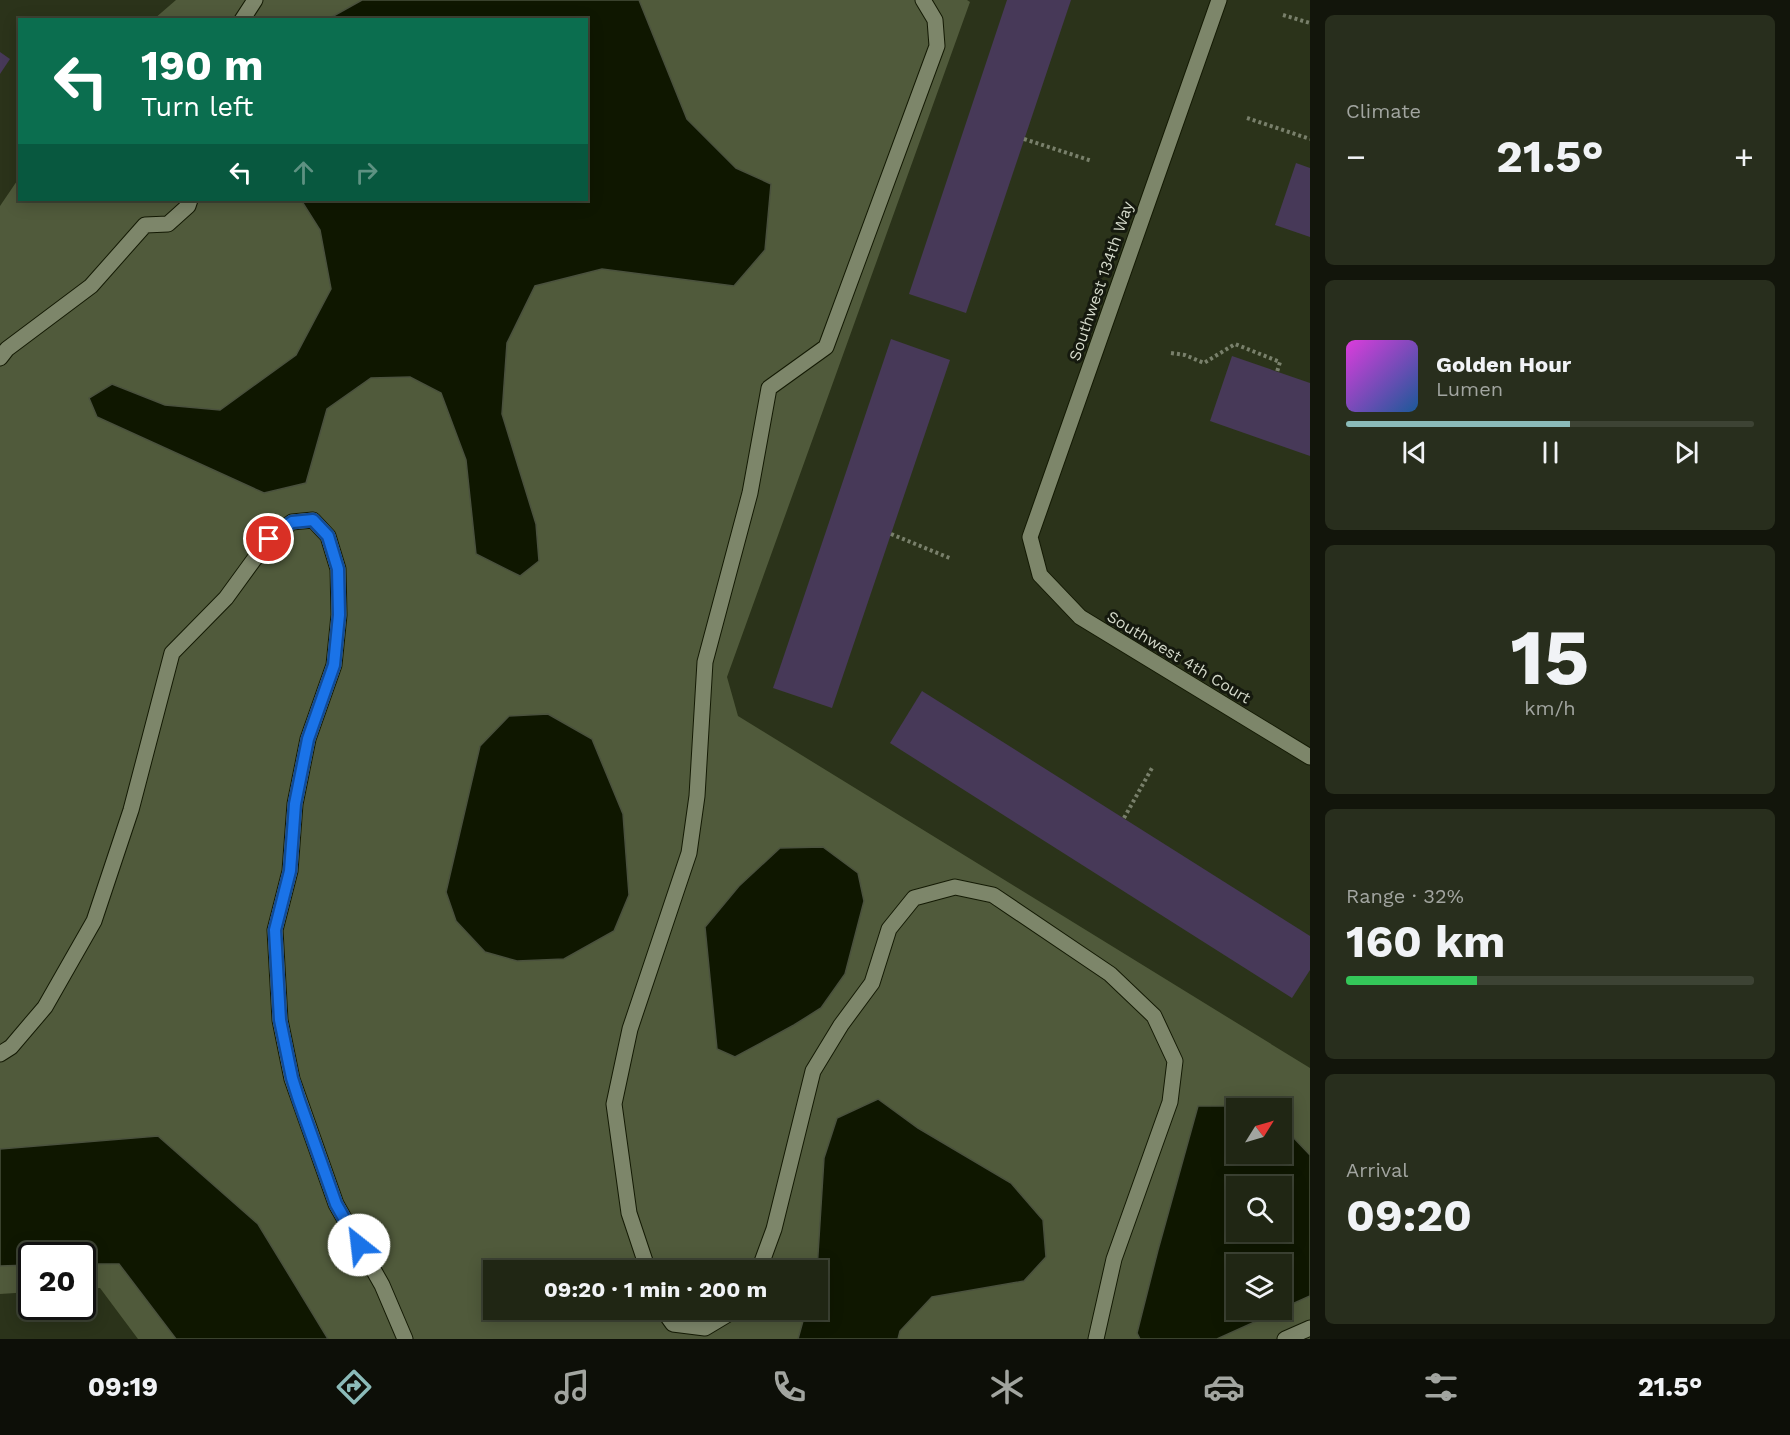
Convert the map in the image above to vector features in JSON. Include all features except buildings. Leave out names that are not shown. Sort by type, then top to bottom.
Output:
[{"type":"street","points":[[243,18],[255,0]]},
{"type":"street","points":[[645,1260],[629,1213],[614,1104],[630,1029],[689,853],[697,796],[705,662],[750,493],[769,388],[826,347],[937,46],[935,20],[923,0]]},
{"type":"street","name":"Southwest 134th Way","points":[[1040,575],[1030,537],[1219,0]]},
{"type":"street","points":[[0,358],[7,349],[91,286],[145,225],[168,224],[188,206],[190,201]]},
{"type":"street","points":[[0,1054],[11,1047],[45,1007],[94,921],[131,810],[172,652],[226,598],[269,539],[292,522],[313,520],[328,536],[338,569],[339,615],[334,665],[308,739],[295,804],[290,871],[275,930],[280,1020],[292,1078],[336,1204],[382,1285],[405,1339]]},
{"type":"street","name":"Southwest 4th Court","points":[[1040,575],[1080,617],[1310,757]]},
{"type":"street","points":[[763,1260],[774,1229],[813,1071],[841,1025],[872,983],[889,929],[914,898],[955,887],[993,895],[1110,974],[1154,1016],[1175,1061],[1170,1102],[1114,1259],[1096,1339]]},
{"type":"street","points":[[670,1320],[673,1324],[705,1328],[718,1320]]},
{"type":"street","points":[[1285,1339],[1310,1328]]},
{"type":"path","points":[[1283,15],[1310,22]]},
{"type":"path","points":[[1247,118],[1310,139]]},
{"type":"path","points":[[1024,139],[1092,161]]},
{"type":"path","points":[[1171,353],[1185,355],[1204,363],[1235,344],[1280,362],[1277,372]]},
{"type":"path","points":[[891,534],[952,558]]},
{"type":"path","points":[[1124,818],[1152,768]]},
{"type":"shaded area","points":[[176,0],[967,0],[970,2],[727,677],[738,716],[1310,1068],[1310,1339],[138,1339],[100,1288],[96,1288],[96,1242],[18,1242],[18,1293],[0,1294],[0,206],[18,179],[18,201],[588,201],[588,18],[155,18]]},
{"type":"shaded area","points":[[362,0],[639,0],[687,119],[736,168],[771,184],[765,250],[734,286],[602,269],[535,286],[507,343],[502,414],[536,524],[539,561],[520,576],[476,554],[466,460],[441,393],[410,377],[371,378],[327,409],[306,483],[264,493],[97,417],[89,398],[112,384],[165,405],[220,410],[296,355],[331,289],[320,230],[302,201],[588,201],[588,18],[330,18]]},
{"type":"shaded area","points":[[548,714],[592,739],[623,814],[629,895],[614,931],[564,959],[517,961],[485,952],[456,921],[446,892],[480,746],[509,716]]},
{"type":"shaded area","points":[[823,847],[858,873],[864,901],[845,974],[821,1008],[794,1025],[735,1057],[717,1049],[705,927],[739,886],[780,848]]},
{"type":"shaded area","points":[[878,1099],[918,1128],[1011,1183],[1043,1220],[1046,1257],[1024,1281],[932,1297],[900,1331],[898,1339],[798,1339],[803,1320],[828,1320],[828,1260],[818,1260],[824,1158],[837,1118]]},
{"type":"shaded area","points":[[1198,1106],[1226,1106],[1226,1164],[1292,1164],[1292,1136],[1310,1155],[1310,1296],[1292,1304],[1292,1254],[1226,1254],[1226,1320],[1259,1320],[1217,1339],[1140,1339],[1137,1333]]},
{"type":"shaded area","points":[[158,1136],[258,1224],[328,1339],[176,1339],[119,1264],[96,1264],[96,1242],[18,1242],[18,1265],[0,1266],[0,1149]]},
{"type":"route","points":[[269,539],[292,522],[313,520],[328,536],[338,569],[339,615],[334,665],[308,739],[295,804],[290,871],[275,930],[280,1020],[292,1078],[336,1204],[359,1245]]}]
